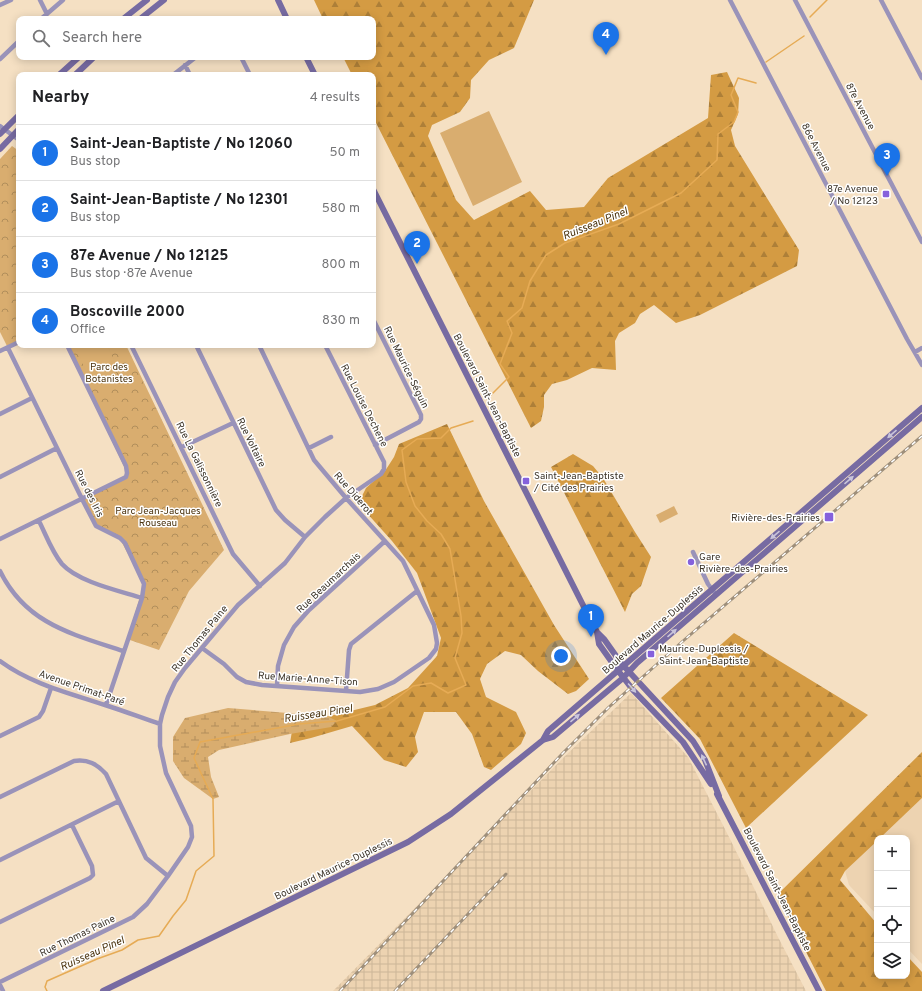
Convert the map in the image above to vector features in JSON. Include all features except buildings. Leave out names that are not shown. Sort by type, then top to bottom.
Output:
[{"type":"street","points":[[0,5],[11,0]]},
{"type":"street","points":[[40,0],[47,14]]},
{"type":"street","points":[[45,16],[63,0]]},
{"type":"street","points":[[127,16],[147,0]]},
{"type":"street","points":[[144,16],[164,0]]},
{"type":"street","points":[[278,0],[286,16]]},
{"type":"street","name":"86e Avenue","points":[[730,0],[922,365]]},
{"type":"street","name":"87e Avenue","points":[[795,0],[922,242]]},
{"type":"street","points":[[881,0],[922,78]]},
{"type":"street","points":[[0,59],[16,44]]},
{"type":"street","points":[[62,72],[76,60]]},
{"type":"street","points":[[78,72],[91,60]]},
{"type":"street","points":[[177,72],[192,60]]},
{"type":"street","points":[[242,60],[248,72]]},
{"type":"street","points":[[308,60],[314,72]]},
{"type":"street","points":[[185,65],[188,72]]},
{"type":"street","points":[[16,117],[1,130],[16,138]]},
{"type":"street","points":[[0,149],[16,132]]},
{"type":"street","name":"Boulevard Saint-Jean-Baptiste","points":[[376,195],[597,632],[599,644],[618,672],[633,690],[684,742],[719,796],[819,991]]},
{"type":"street","name":"Rue Maurice-Séguin","points":[[375,445],[419,422],[421,419],[421,415],[376,325]]},
{"type":"street","points":[[0,351],[16,344]]},
{"type":"street","name":"Rue des Iris","points":[[8,348],[96,526],[120,538],[125,543],[144,584],[142,598],[106,705]]},
{"type":"street","points":[[0,539],[126,478],[126,466],[68,348]]},
{"type":"street","name":"Rue La Galissonnière","points":[[132,348],[233,554],[260,586]]},
{"type":"street","name":"Rue Voltaire","points":[[197,348],[276,510],[305,537]]},
{"type":"street","name":"Rue Diderot","points":[[260,348],[314,460],[403,561],[434,626],[437,637],[436,649]]},
{"type":"street","name":"Rue Louise Dechene","points":[[326,348],[384,462],[384,469],[381,474]]},
{"type":"street","points":[[915,352],[922,348]]},
{"type":"street","points":[[0,414],[32,398]]},
{"type":"street","name":"Boulevard Maurice-Duplessis","points":[[543,740],[553,737],[623,678],[636,663],[714,592],[922,408]]},
{"type":"street","name":"Boulevard Maurice-Duplessis","points":[[104,991],[408,842],[451,814],[543,740],[548,732],[624,666],[922,417]]},
{"type":"street","points":[[182,447],[233,423]]},
{"type":"street","points":[[309,448],[331,437]]},
{"type":"street","points":[[0,477],[57,448]]},
{"type":"street","name":"Rue Thomas Paine","points":[[0,984],[133,917],[146,904],[168,876],[188,848],[192,834],[188,819],[166,773],[160,746],[160,724],[171,689],[185,668],[238,605],[285,563],[305,537],[346,498],[381,474]]},
{"type":"street","points":[[39,521],[56,556],[71,572],[90,581],[142,598]]},
{"type":"street","name":"Rue Beaumarchais","points":[[277,686],[278,666],[284,645],[294,627],[309,610],[385,541]]},
{"type":"street","points":[[693,552],[708,584],[714,592]]},
{"type":"street","points":[[0,571],[16,595],[32,612],[46,622],[76,635],[123,652]]},
{"type":"street","points":[[346,691],[349,650],[352,644],[417,591]]},
{"type":"street","name":"Boulevard Saint-Jean-Baptiste","points":[[597,632],[629,672],[693,741],[705,760],[719,796]]},
{"type":"street","name":"Rue Marie-Anne-Tison","points":[[202,648],[246,682],[277,686],[360,692],[378,689],[394,682],[429,658],[436,649]]},
{"type":"street","name":"Avenue Primat-Paré","points":[[0,661],[51,688],[160,724]]},
{"type":"street","points":[[0,736],[39,717],[43,711],[51,688]]},
{"type":"street","points":[[0,797],[74,761],[83,760],[92,762],[106,774],[146,858],[168,876]]},
{"type":"street","points":[[0,860],[119,802]]},
{"type":"street","points":[[0,922],[90,878],[93,875],[92,866],[72,825]]},
{"type":"street","points":[[0,984],[3,991]]},
{"type":"shaded area","points":[[631,693],[688,757],[806,991],[333,991],[565,756]]},
{"type":"shaded area","points":[[922,798],[922,964],[910,951],[910,835],[882,835]]},
{"type":"shaded area","points":[[874,843],[874,912],[849,885],[845,871]]},
{"type":"green space","points":[[314,0],[534,0],[514,48],[489,60],[471,80],[470,98],[460,112],[432,125],[428,136],[456,200],[474,220],[530,191],[546,210],[584,207],[608,178],[708,118],[711,75],[727,72],[739,98],[738,114],[731,130],[735,146],[799,250],[797,266],[700,315],[676,323],[654,305],[640,314],[635,323],[619,333],[615,341],[616,370],[592,368],[567,380],[552,384],[544,395],[544,407],[541,421],[531,428],[376,123],[376,72],[350,72],[344,60],[376,60],[376,16],[322,16]]},
{"type":"green space","points":[[489,111],[522,182],[473,206],[440,133]]},
{"type":"green space","points":[[12,146],[16,149],[16,344],[8,348],[0,332],[0,159]]},
{"type":"green space","name":"Parc Jean-Jacques Rouseau","points":[[68,348],[127,348],[224,550],[189,591],[159,650],[127,639],[144,584],[120,539],[96,526],[82,499],[125,479],[127,473]]},
{"type":"green space","name":"Parc des Botanistes","points":[[76,348],[108,348],[119,371],[91,383]]},
{"type":"green space","points":[[447,424],[484,501],[554,625],[589,679],[576,691],[568,694],[538,671],[521,655],[505,651],[487,664],[480,679],[486,697],[516,712],[526,733],[521,744],[491,770],[484,767],[472,734],[456,712],[424,712],[415,737],[418,752],[406,767],[384,760],[352,726],[290,743],[293,725],[375,705],[408,688],[437,656],[441,638],[417,573],[392,541],[365,511],[360,500],[366,488],[385,471],[394,457],[399,444]]},
{"type":"green space","points":[[573,454],[593,466],[603,478],[651,557],[641,586],[632,594],[625,612],[551,467]]},
{"type":"green space","points":[[674,506],[678,514],[660,523],[656,515]]},
{"type":"green space","points":[[734,633],[868,715],[746,828],[700,739],[661,698]]},
{"type":"green space","points":[[228,708],[300,714],[323,714],[337,721],[331,727],[290,734],[219,750],[208,757],[211,777],[219,797],[213,799],[184,778],[173,761],[173,737],[185,718]]},
{"type":"green space","points":[[922,752],[922,798],[883,835],[874,835],[874,844],[845,871],[840,880],[874,920],[874,979],[910,979],[910,959],[922,972],[922,991],[826,991],[777,895]]},
{"type":"waterway","name":"Ruisseau Pinel","points":[[810,17],[827,0]]},
{"type":"waterway","name":"Ruisseau Pinel","points":[[766,62],[804,36]]},
{"type":"waterway","name":"Ruisseau Pinel","points":[[487,399],[509,377],[500,364],[512,333],[507,321],[522,308],[530,281],[546,255],[565,243],[619,224],[681,193],[717,160],[718,134],[734,122],[738,112],[731,95],[738,78],[756,83]]},
{"type":"waterway","name":"Ruisseau Pinel","points":[[47,991],[45,987],[47,981],[97,959],[122,950],[138,940],[159,936],[186,900],[196,871],[214,856],[213,799],[194,758],[200,742],[299,724],[337,721],[385,707],[413,686],[431,683],[448,693],[466,685],[455,658],[462,633],[461,616],[450,549],[441,534],[427,521],[415,506],[406,482],[402,450],[417,439],[441,438],[451,428],[473,421]]},
{"type":"railway","points":[[340,991],[563,753],[609,707],[683,641],[922,436]]},
{"type":"railway","points":[[395,991],[506,874]]},
{"type":"place","name":"Boscoville 2000","points":[[606,55]]},
{"type":"place","name":"87e Avenue / No 12125","points":[[887,176]]},
{"type":"place","name":"87e Avenue / No 12123","points":[[886,194]]},
{"type":"place","name":"Saint-Jean-Baptiste / No 12301","points":[[417,264]]},
{"type":"place","name":"Saint-Jean-Baptiste / Cité des Prairies","points":[[526,481]]},
{"type":"place","name":"Rivière-des-Prairies","points":[[829,517]]},
{"type":"place","name":"Gare Rivière-des-Prairies","points":[[691,562]]},
{"type":"place","name":"Saint-Jean-Baptiste / No 12060","points":[[591,637]]},
{"type":"place","name":"Maurice-Duplessis / Saint-Jean-Baptiste","points":[[651,654]]}]
